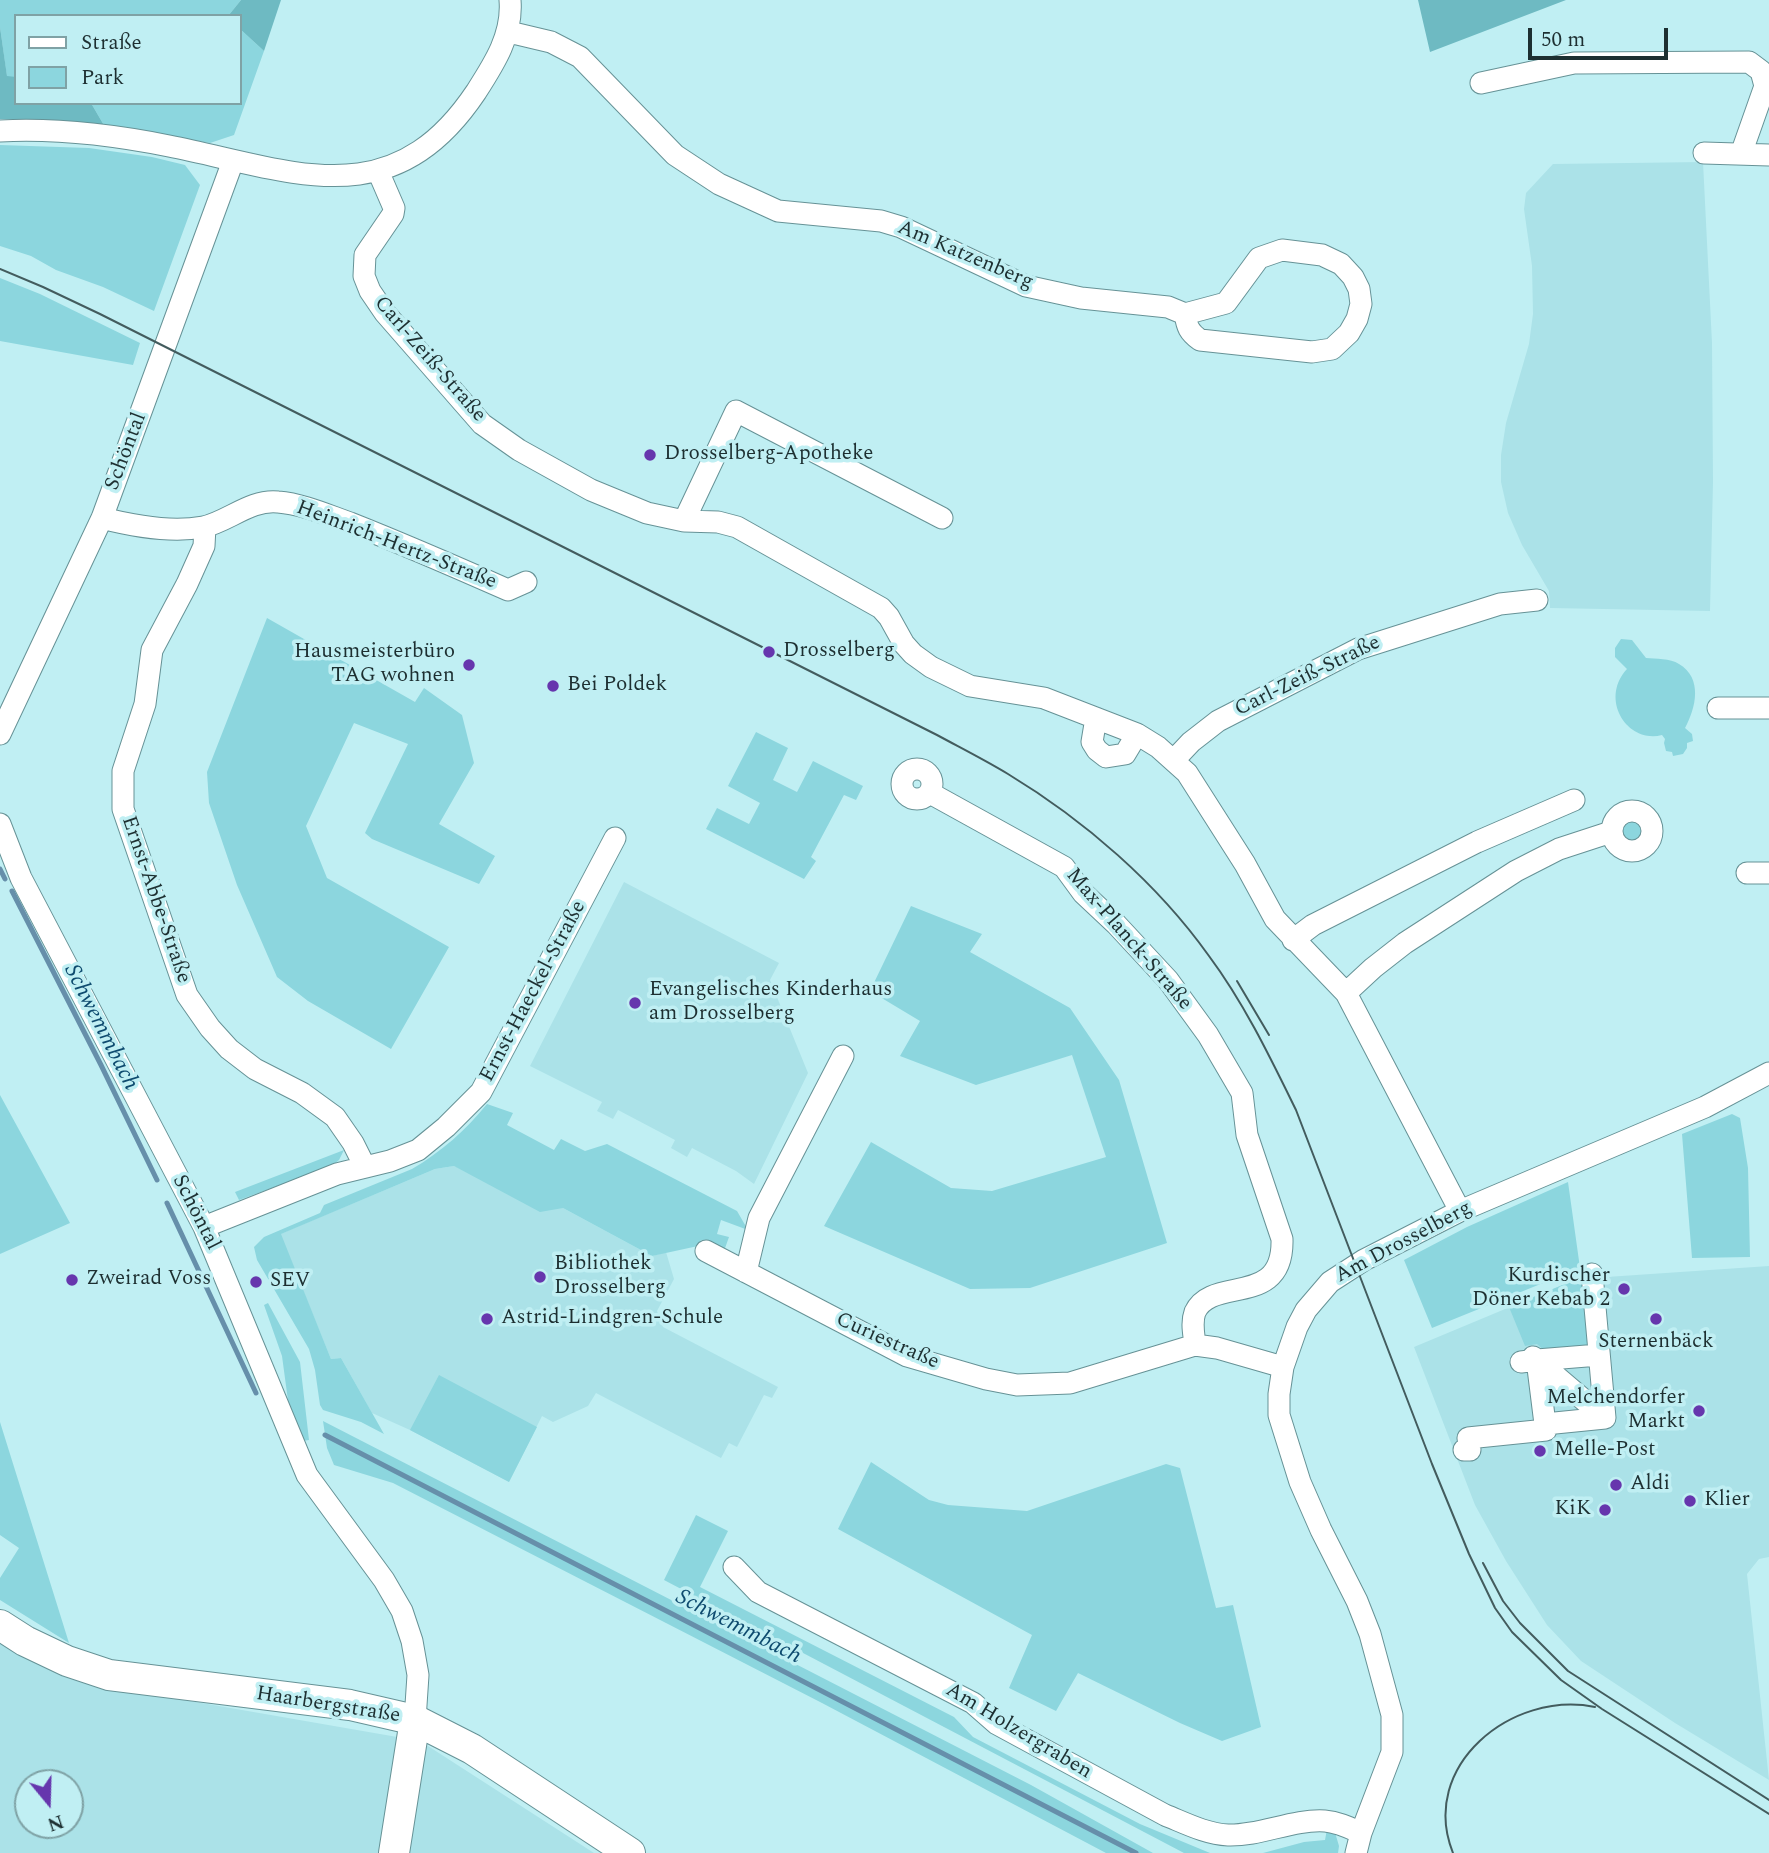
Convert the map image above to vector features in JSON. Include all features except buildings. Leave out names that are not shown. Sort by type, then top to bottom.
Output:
[{"type":"main road","name":"Haarbergstraße","points":[[0,1625],[25,1641],[67,1661],[109,1675],[350,1705],[415,1720],[472,1749],[630,1853]]},
{"type":"main road","points":[[394,1853],[415,1720]]},
{"type":"street","points":[[0,131],[105,135],[171,146],[233,161],[321,175],[358,175],[378,171],[419,152],[442,134],[467,105],[488,74],[509,32],[510,0]]},
{"type":"street","name":"Am Katzenberg","points":[[509,32],[551,42],[580,57],[675,155],[719,184],[765,206],[790,214],[881,221],[901,227],[1026,286],[1081,298],[1168,307],[1185,314],[1226,303],[1259,258],[1282,250],[1322,255],[1341,264],[1353,277],[1359,289],[1357,319],[1349,333],[1332,349],[1312,352],[1200,340],[1187,326],[1185,314]]},
{"type":"street","points":[[1481,83],[1574,63],[1749,62],[1761,71],[1765,86],[1741,154]]},
{"type":"street","points":[[1704,153],[1769,155]]},
{"type":"street","name":"Schöntal","points":[[0,734],[102,518],[233,161]]},
{"type":"street","name":"Carl-Zeiß-Straße","points":[[378,171],[394,208],[393,214],[365,256],[364,276],[370,291],[385,313],[482,424],[519,450],[591,489],[646,513],[684,521],[702,520],[737,527],[825,574],[881,608],[913,654],[931,667],[970,686],[1044,698],[1137,734],[1174,760],[1199,788],[1275,919],[1346,993],[1460,1211]]},
{"type":"street","points":[[684,521],[736,411],[933,507]]},
{"type":"street","name":"Heinrich-Hertz-Straße","points":[[102,518],[166,528],[205,527],[245,508],[275,501],[305,507],[359,527],[508,590],[526,582]]},
{"type":"street","name":"Ernst-Abbe-Straße","points":[[205,527],[204,546],[152,650],[145,704],[123,771],[123,809],[187,995],[210,1028],[229,1049],[255,1069],[302,1093],[335,1117],[365,1167]]},
{"type":"street","name":"Carl-Zeiß-Straße","points":[[1174,760],[1217,721],[1358,649],[1500,604],[1537,600]]},
{"type":"street","points":[[1718,708],[1769,708]]},
{"type":"street","points":[[1096,718],[1092,742],[1106,757],[1125,754],[1137,734]]},
{"type":"street","name":"Max-Planck-Straße","points":[[930,793],[1064,866],[1083,893],[1168,979],[1208,1035],[1242,1093],[1247,1135],[1282,1239],[1282,1254],[1279,1265],[1271,1276],[1257,1284],[1200,1305],[1195,1314],[1193,1328],[1195,1345]]},
{"type":"street","points":[[1293,940],[1313,925],[1466,848],[1574,800]]},
{"type":"street","name":"Schöntal","points":[[0,824],[20,878],[204,1227],[307,1475],[384,1580],[402,1611],[412,1641],[418,1675],[415,1720]]},
{"type":"street","points":[[1346,993],[1405,943],[1516,871],[1559,849],[1611,832]]},
{"type":"street","name":"Ernst-Haeckel-Straße","points":[[204,1227],[337,1174],[390,1161],[418,1150],[446,1128],[481,1092],[615,838]]},
{"type":"street","points":[[1747,873],[1769,873]]},
{"type":"street","points":[[746,1272],[759,1218],[843,1056]]},
{"type":"street","name":"Am Drosselberg","points":[[1359,1843],[1392,1752],[1392,1715],[1370,1634],[1357,1601],[1317,1522],[1289,1450],[1279,1415],[1283,1367],[1306,1310],[1330,1282],[1356,1264],[1460,1211],[1705,1107],[1769,1073]]},
{"type":"street","name":"Curiestraße","points":[[706,1251],[907,1356],[950,1370],[1017,1385],[1070,1382],[1195,1345],[1217,1348],[1283,1367]]},
{"type":"street","points":[[1592,1275],[1605,1418]]},
{"type":"street","points":[[1527,1357],[1600,1354]]},
{"type":"street","points":[[1527,1357],[1605,1418]]},
{"type":"street","points":[[1464,1450],[1469,1450],[1468,1438],[1546,1430],[1527,1357]]},
{"type":"street","points":[[1545,1424],[1605,1418]]},
{"type":"street","name":"Am Holzergraben","points":[[734,1567],[758,1592],[973,1703],[997,1724],[1094,1778],[1189,1825],[1224,1835],[1242,1835],[1326,1821],[1359,1843]]},
{"type":"shaded area","points":[[241,0],[281,0],[264,51],[242,31],[242,14],[230,14]]},
{"type":"shaded area","points":[[1418,0],[1566,0],[1430,52]]},
{"type":"shaded area","points":[[0,27],[7,76],[14,77],[14,105],[92,105],[105,127],[50,120],[0,119]]},
{"type":"shaded area","points":[[1703,162],[1712,343],[1710,611],[1550,608],[1549,591],[1522,545],[1508,513],[1501,482],[1501,455],[1506,423],[1529,344],[1533,314],[1532,266],[1524,209],[1526,193],[1553,164]]},
{"type":"shaded area","points":[[624,882],[779,963],[770,980],[808,1073],[754,1184],[736,1171],[692,1148],[687,1157],[671,1148],[675,1140],[618,1110],[613,1119],[597,1111],[602,1102],[530,1066]]},
{"type":"shaded area","name":"Astrid-Lindgren-Schule","points":[[454,1166],[563,1208],[652,1256],[666,1252],[674,1279],[657,1311],[663,1327],[778,1387],[772,1398],[764,1395],[737,1447],[729,1443],[721,1458],[596,1393],[588,1406],[553,1422],[542,1416],[509,1482],[372,1413],[341,1358],[331,1359],[280,1234],[435,1169]]},
{"type":"shaded area","points":[[1769,1266],[1769,1557],[1759,1559],[1747,1574],[1769,1780],[1675,1723],[1581,1661],[1547,1625],[1506,1561],[1475,1505],[1414,1347],[1577,1279]]},
{"type":"shaded area","points":[[0,1640],[104,1686],[403,1738],[428,1746],[594,1853],[0,1853]]},
{"type":"green space","points":[[0,0],[241,0],[230,14],[14,14],[14,77],[7,77],[0,27]]},
{"type":"green space","points":[[242,31],[264,51],[234,135],[210,143],[105,127],[92,105],[242,105]]},
{"type":"green space","points":[[0,145],[89,148],[152,157],[185,165],[200,185],[154,311],[103,287],[56,270],[31,256],[0,246]]},
{"type":"green space","points":[[0,278],[40,294],[140,343],[133,365],[0,341]]},
{"type":"green space","points":[[267,618],[415,702],[424,688],[462,715],[474,763],[439,824],[495,856],[479,884],[372,839],[365,833],[408,744],[354,723],[306,826],[327,878],[449,947],[391,1049],[308,1001],[277,977],[237,885],[209,803],[207,772]]},
{"type":"green space","points":[[1621,639],[1632,640],[1646,658],[1675,662],[1692,677],[1694,703],[1685,728],[1692,734],[1693,741],[1687,743],[1683,754],[1673,756],[1672,752],[1666,751],[1662,735],[1638,733],[1621,717],[1616,693],[1619,681],[1627,669],[1615,657],[1615,648]]},
{"type":"green space","points":[[756,732],[788,748],[773,780],[797,792],[813,761],[863,786],[856,800],[844,795],[811,857],[816,861],[804,879],[706,829],[717,808],[749,824],[760,803],[728,786]]},
{"type":"green space","points":[[1632,821],[1640,824],[1643,832],[1640,840],[1632,843],[1624,840],[1621,832],[1624,824]]},
{"type":"green space","points":[[911,906],[982,934],[970,952],[1070,1008],[1119,1080],[1167,1243],[1030,1288],[970,1289],[824,1226],[871,1142],[951,1188],[992,1191],[1106,1157],[1072,1055],[976,1085],[900,1056],[920,1021],[870,991]]},
{"type":"green space","points":[[0,1095],[70,1223],[0,1254]]},
{"type":"green space","points":[[487,1104],[513,1113],[507,1125],[554,1150],[561,1139],[585,1151],[607,1144],[737,1211],[748,1230],[721,1220],[717,1234],[729,1237],[724,1251],[701,1240],[698,1246],[652,1256],[563,1208],[540,1212],[454,1166],[435,1169],[281,1234],[331,1359],[341,1358],[384,1434],[361,1422],[323,1410],[309,1349],[257,1260],[254,1247],[264,1237],[320,1213],[324,1205],[412,1169],[452,1140]]},
{"type":"green space","points":[[1732,1114],[1740,1118],[1748,1168],[1750,1257],[1692,1258],[1682,1134]]},
{"type":"green space","points":[[344,1150],[332,1166],[239,1200],[235,1192]]},
{"type":"green space","points":[[1568,1182],[1580,1268],[1432,1328],[1404,1260],[1467,1227]]},
{"type":"green space","points":[[1589,1278],[1595,1352],[1547,1353],[1537,1344],[1525,1346],[1509,1307],[1577,1279]]},
{"type":"green space","points":[[268,1303],[300,1362],[309,1440],[303,1441],[289,1408],[282,1356],[264,1305]]},
{"type":"green space","points":[[439,1375],[537,1427],[509,1482],[410,1430]]},
{"type":"green space","points":[[323,1421],[1031,1785],[1153,1853],[1106,1853],[822,1703],[393,1483],[334,1465],[327,1448]]},
{"type":"green space","points":[[0,1422],[69,1643],[0,1600],[0,1578],[19,1548],[0,1535]]},
{"type":"green space","points":[[871,1462],[929,1500],[948,1505],[1027,1511],[1166,1464],[1180,1468],[1216,1608],[1233,1605],[1261,1727],[1222,1741],[1078,1673],[1056,1711],[1009,1688],[1032,1635],[838,1529]]},
{"type":"green space","points":[[696,1515],[728,1531],[700,1587],[954,1717],[973,1737],[1140,1824],[1210,1853],[1184,1853],[664,1580]]},
{"type":"green space","points":[[1327,1829],[1334,1829],[1339,1846],[1338,1853],[1263,1853],[1304,1842],[1325,1840]]},
{"type":"waterway","name":"Schwemmbach","points":[[0,869],[5,879]]},
{"type":"waterway","name":"Schwemmbach","points":[[12,891],[157,1180]]},
{"type":"waterway","name":"Schwemmbach","points":[[167,1203],[256,1393]]},
{"type":"waterway","name":"Schwemmbach","points":[[325,1435],[1136,1853]]},
{"type":"tram line","points":[[0,269],[100,314],[937,735],[1036,792],[1118,855],[1166,903],[1209,956],[1245,1011],[1276,1070],[1296,1110],[1432,1464],[1469,1554],[1495,1608],[1512,1632],[1561,1680],[1602,1709],[1769,1814]]},
{"type":"tram line","points":[[1237,981],[1269,1035]]},
{"type":"tram line","points":[[1483,1563],[1503,1601],[1520,1623],[1568,1671],[1769,1800]]},
{"type":"tram line","points":[[1453,1853],[1446,1821],[1449,1791],[1461,1764],[1480,1741],[1504,1723],[1533,1710],[1564,1705],[1595,1707]]},
{"type":"place","name":"Drosselberg-Apotheke","points":[[650,455]]},
{"type":"place","name":"Drosselberg","points":[[769,652]]},
{"type":"place","name":"Hausmeisterbüro TAG wohnen","points":[[469,665]]},
{"type":"place","name":"Bei Poldek","points":[[553,686]]},
{"type":"place","name":"Evangelisches Kinderhaus am Drosselberg","points":[[635,1003]]},
{"type":"place","name":"Bibliothek Drosselberg","points":[[540,1277]]},
{"type":"place","name":"Zweirad Voss","points":[[72,1280]]},
{"type":"place","name":"SEV","points":[[256,1282]]},
{"type":"place","name":"Kurdischer Döner Kebab 2","points":[[1624,1289]]},
{"type":"place","name":"Astrid-Lindgren-Schule","points":[[487,1319]]},
{"type":"place","name":"Sternenbäck","points":[[1656,1319]]},
{"type":"place","name":"Melchendorfer Markt","points":[[1699,1411]]},
{"type":"place","name":"Melle-Post","points":[[1540,1451]]},
{"type":"place","name":"Aldi","points":[[1616,1485]]},
{"type":"place","name":"Klier","points":[[1690,1501]]},
{"type":"place","name":"KiK","points":[[1605,1510]]}]
